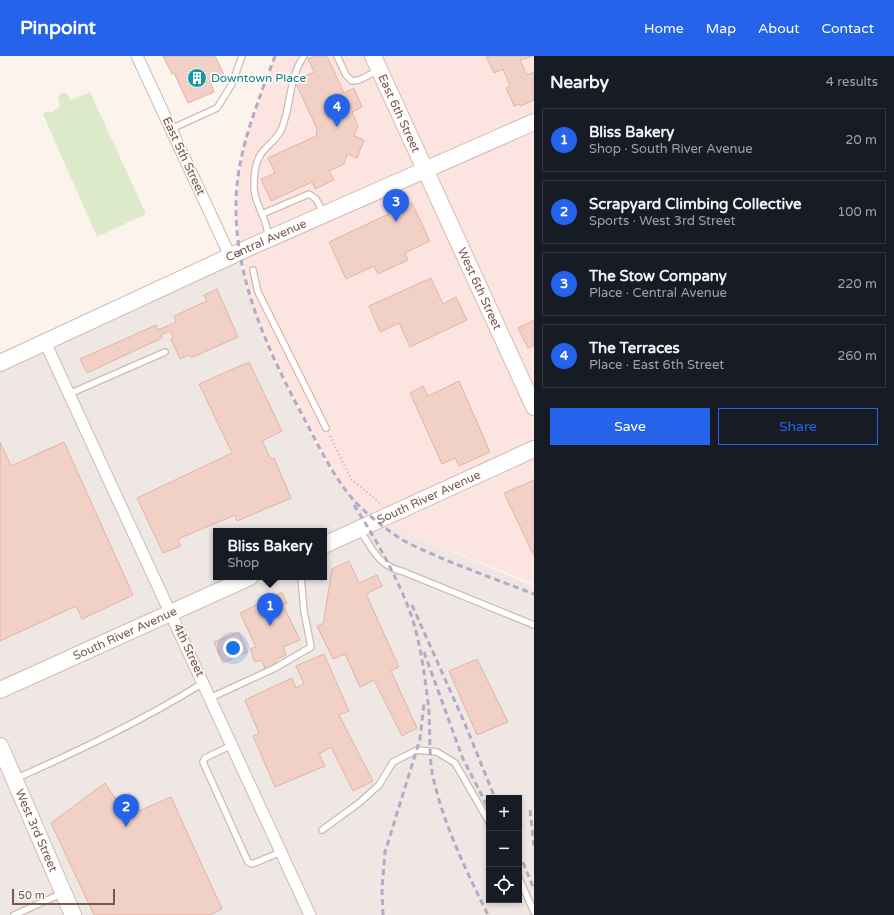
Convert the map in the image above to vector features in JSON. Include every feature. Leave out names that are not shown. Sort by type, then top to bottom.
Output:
[{"type":"street","name":"East 5th Street","points":[[137,56],[230,256]]},
{"type":"street","name":"East 6th Street","points":[[377,60],[425,170]]},
{"type":"street","name":"Central Avenue","points":[[0,363],[230,256],[534,122]]},
{"type":"street","name":"West 6th Street","points":[[425,170],[534,407]]},
{"type":"street","name":"4th Street","points":[[45,342],[310,915]]},
{"type":"street","name":"South River Avenue","points":[[327,544],[534,449]]},
{"type":"street","name":"South River Avenue","points":[[0,690],[243,580]]},
{"type":"street","name":"West 3rd Street","points":[[0,746],[73,915]]},
{"type":"lane","points":[[171,129],[217,108],[232,84],[242,56]]},
{"type":"lane","points":[[268,239],[266,226],[254,187],[257,161],[260,155],[281,130],[295,72],[304,56]]},
{"type":"lane","points":[[337,56],[346,75],[352,82],[359,80],[377,60]]},
{"type":"lane","points":[[262,214],[309,194],[316,199],[324,214]]},
{"type":"lane","points":[[253,270],[258,292],[326,428]]},
{"type":"lane","points":[[69,394],[165,352]]},
{"type":"lane","points":[[359,528],[375,555],[390,568],[404,572],[534,625]]},
{"type":"lane","points":[[210,698],[275,668],[311,647],[304,611],[301,580]]},
{"type":"lane","points":[[15,779],[86,747],[156,712],[204,683]]},
{"type":"lane","points":[[232,745],[205,758],[203,762],[248,862],[252,864],[281,852]]},
{"type":"lane","points":[[322,830],[359,803],[379,785],[393,762],[417,750],[437,752],[455,763],[486,817]]},
{"type":"lane","points":[[522,885],[534,912]]},
{"type":"lane","points":[[14,915],[64,893]]},
{"type":"path","points":[[326,428],[351,479],[393,513]]},
{"type":"shaded area","points":[[275,56],[534,56],[534,584],[377,521],[347,492],[327,462],[266,342],[250,297],[240,251],[236,214],[238,175],[245,141]]},
{"type":"shaded area","points":[[238,257],[263,339],[323,459],[348,493],[383,523],[534,586],[534,915],[0,915],[0,370]]},
{"type":"green space","points":[[90,92],[146,214],[97,237],[43,114],[47,111],[52,113],[60,106],[58,97],[61,93],[66,93],[71,100]]},
{"type":"building","name":"Downtown Place","points":[[163,56],[215,56],[224,75],[210,81],[214,92],[188,103],[174,73],[172,74]]},
{"type":"building","points":[[315,56],[327,56],[344,93],[354,88],[362,107],[352,112],[358,126],[354,136],[364,140],[357,158],[347,154],[344,164],[329,171],[334,180],[315,189],[312,182],[271,201],[261,179],[275,173],[268,158],[316,136],[317,129],[295,81],[314,72],[308,59]]},
{"type":"building","points":[[486,56],[533,56],[520,60],[527,75],[534,72],[534,100],[521,106],[519,104],[514,106],[506,88],[510,86],[503,69],[494,73]]},
{"type":"building","points":[[412,203],[430,241],[405,253],[408,260],[378,274],[374,266],[346,279],[329,242]]},
{"type":"building","points":[[431,278],[443,304],[456,297],[467,320],[410,347],[399,323],[380,332],[369,306]]},
{"type":"building","points":[[217,289],[238,337],[191,358],[189,355],[180,359],[171,339],[173,338],[170,331],[161,335],[162,338],[87,373],[80,359],[156,325],[158,330],[176,322],[174,316],[207,301],[204,295]]},
{"type":"building","points":[[534,320],[534,346],[528,348],[518,328]]},
{"type":"building","points":[[249,362],[282,431],[262,441],[271,459],[274,458],[291,498],[237,521],[235,515],[178,539],[181,546],[163,553],[137,498],[232,453],[199,384]]},
{"type":"building","points":[[459,381],[490,452],[459,466],[455,458],[442,464],[410,393],[423,386],[428,396]]},
{"type":"building","points":[[0,442],[11,466],[64,442],[133,595],[82,619],[76,606],[0,641]]},
{"type":"building","points":[[534,480],[534,556],[504,493]]},
{"type":"building","points":[[349,561],[359,583],[377,575],[382,586],[366,594],[399,667],[391,671],[417,728],[402,736],[374,680],[360,687],[345,654],[333,659],[317,626],[324,623],[332,569]]},
{"type":"building","points":[[282,592],[287,603],[283,605],[300,640],[283,647],[286,655],[277,659],[274,665],[265,669],[262,660],[255,662],[250,649],[256,647],[240,613]]},
{"type":"building","points":[[239,632],[247,652],[223,663],[214,642]]},
{"type":"building","points":[[324,654],[349,711],[339,715],[373,781],[353,791],[331,747],[319,754],[325,766],[275,787],[253,736],[259,733],[245,700],[292,678],[296,688],[304,684],[296,666]]},
{"type":"building","points":[[477,659],[508,722],[477,735],[449,671]]},
{"type":"building","points":[[105,783],[127,816],[171,797],[222,909],[210,915],[94,915],[51,823]]},
{"type":"railway","points":[[275,56],[255,109],[244,145],[237,182],[236,201],[237,231],[241,260],[248,289],[257,317],[280,371],[293,398],[336,476],[352,498],[382,526],[400,539],[412,545],[453,563],[534,594]]},
{"type":"railway","points":[[354,505],[391,569],[413,620],[419,643],[425,679],[429,711],[431,768],[433,777],[443,813],[456,848],[488,915]]},
{"type":"railway","points":[[412,605],[465,724],[494,795]]},
{"type":"railway","points":[[424,652],[463,759],[486,803]]},
{"type":"railway","points":[[383,915],[382,888],[385,852],[420,739],[424,703]]},
{"type":"railway","points":[[530,810],[534,846]]},
{"type":"railway","points":[[522,860],[534,889]]},
{"type":"place","name":"Downtown Place","points":[[197,78]]},
{"type":"place","name":"The Terraces","points":[[337,127]]},
{"type":"place","name":"The Stow Company","points":[[396,222]]},
{"type":"place","name":"Bliss Bakery","points":[[270,626]]},
{"type":"place","name":"Scrapyard Climbing Collective","points":[[126,827]]}]
